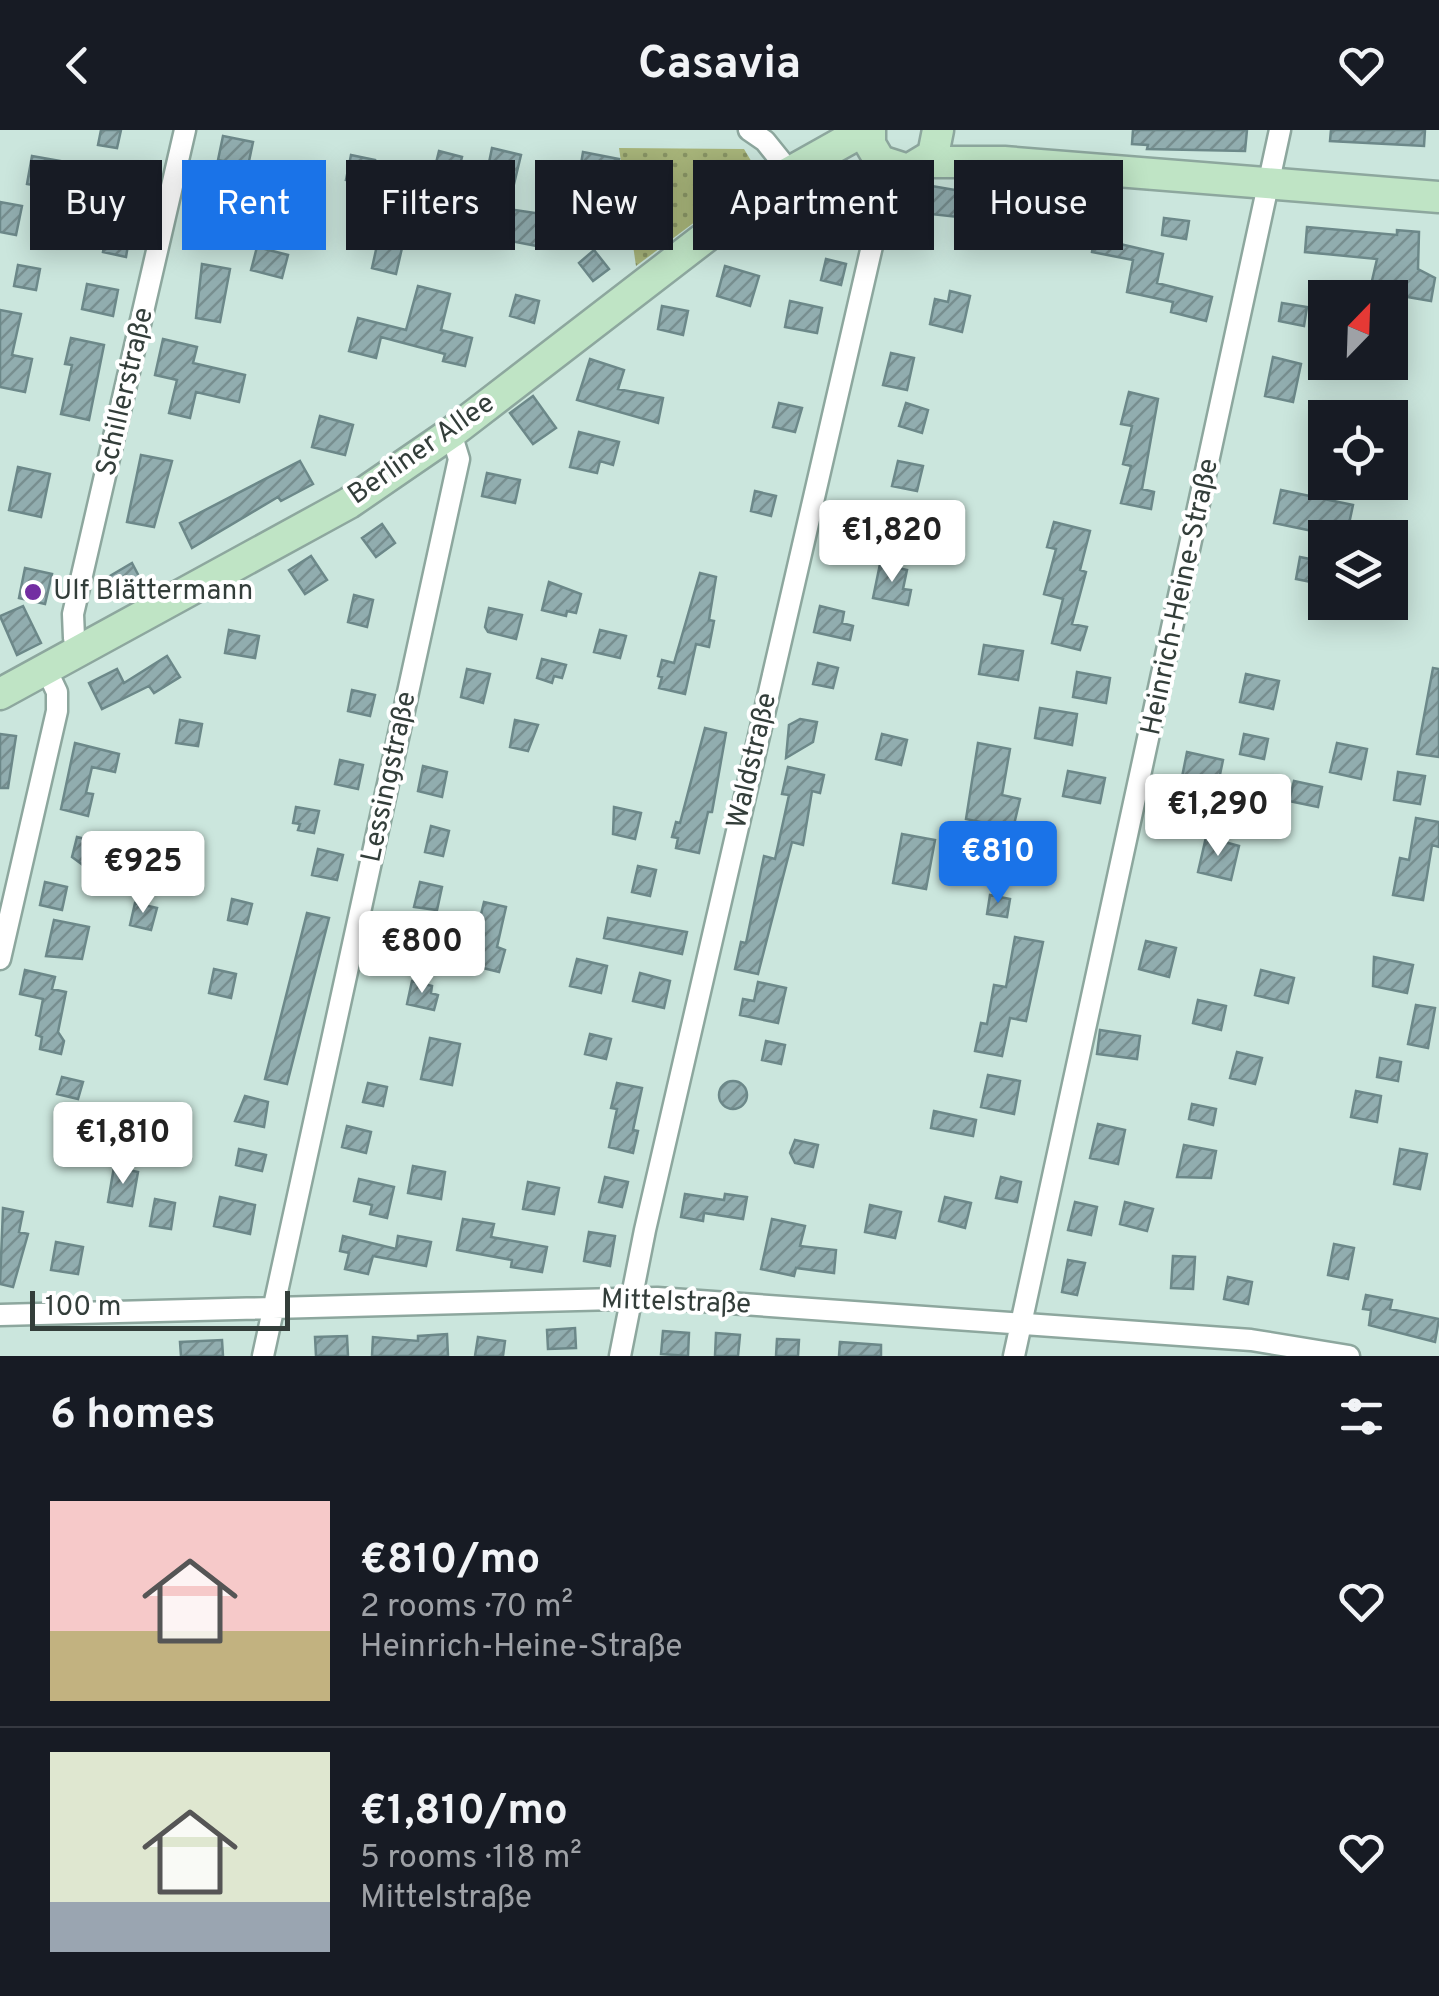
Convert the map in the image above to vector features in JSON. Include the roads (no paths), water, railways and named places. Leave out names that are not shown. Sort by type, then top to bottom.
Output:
[{"type":"street","name":"Schillerstraße","points":[[83,653],[74,638],[73,614],[185,130]]},
{"type":"street","points":[[749,130],[794,160]]},
{"type":"street","points":[[939,130],[950,141],[999,160]]},
{"type":"street","points":[[928,160],[937,146],[939,130]]},
{"type":"street","name":"Heinrich-Heine-Straße","points":[[1014,1356],[1272,184],[1280,130]]},
{"type":"street","points":[[824,160],[875,145]]},
{"type":"street","name":"Waldstraße","points":[[620,1356],[875,145]]},
{"type":"street","points":[[1123,172],[1439,197]]},
{"type":"street","name":"Berliner Allee","points":[[0,694],[83,653],[349,503],[451,433],[693,249]]},
{"type":"street","name":"Lessingstraße","points":[[263,1356],[459,458],[451,433]]},
{"type":"street","points":[[0,960],[57,712],[56,692],[47,671]]},
{"type":"street","name":"Mittelstraße","points":[[0,1315],[630,1298],[1251,1340],[1349,1356]]},
{"type":"place","name":"Ulf Blättermann","points":[[33,592]]}]
